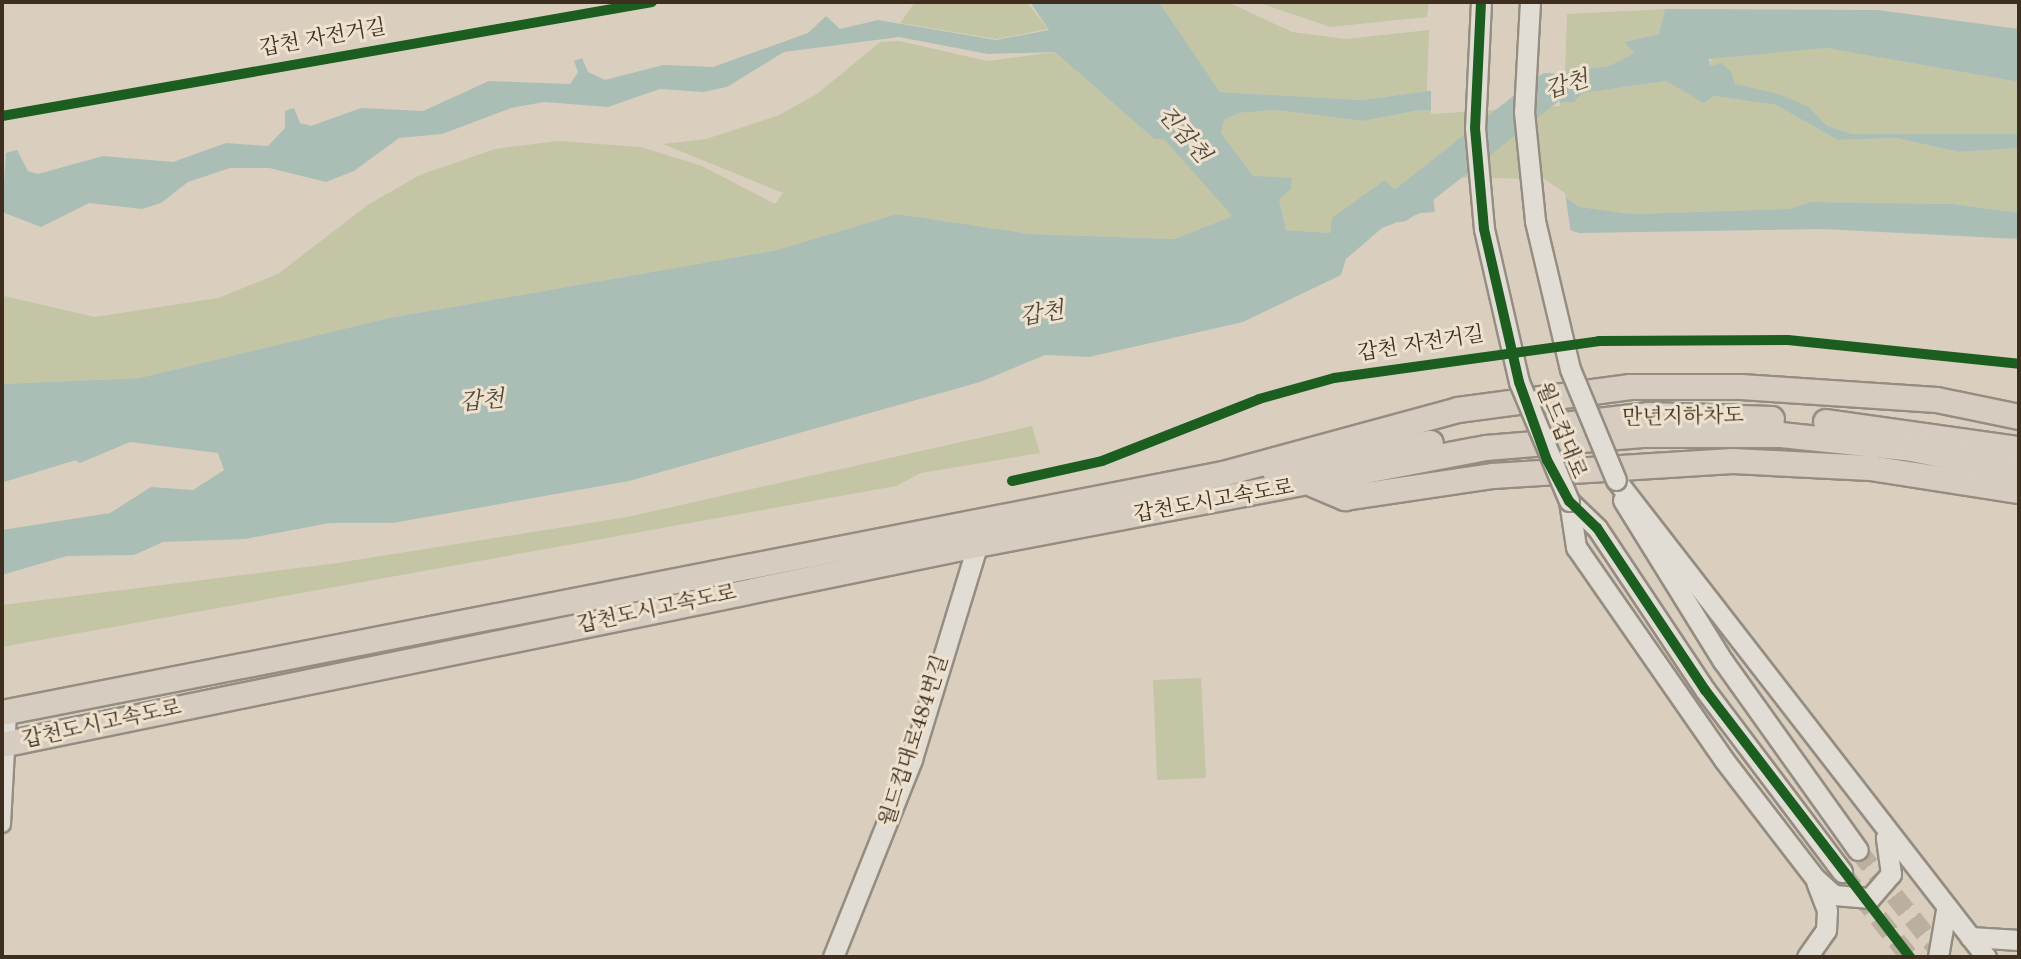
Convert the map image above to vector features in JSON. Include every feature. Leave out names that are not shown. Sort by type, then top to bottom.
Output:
[{"type":"main road","points":[[1223,474],[1387,425],[1630,387],[1843,390],[2019,417]]},
{"type":"main road","name":"만년지하차도","points":[[1223,474],[1649,415],[1864,425],[2019,449]]},
{"type":"main road","name":"만년지하차도","points":[[1314,485],[1486,448],[1699,433],[1852,440],[2019,471]]},
{"type":"main road","points":[[1314,485],[1345,498],[1493,476],[1733,461],[1870,468],[2019,491]]},
{"type":"main road","name":"갑천도시고속도로","points":[[5,712],[1223,474]]},
{"type":"main road","name":"갑천도시고속도로","points":[[6,744],[977,545],[1314,485]]},
{"type":"street","name":"월드컵대로","points":[[1481,2],[1475,128],[1484,229],[1519,382],[1569,501],[1597,528],[1705,690],[1842,872]]},
{"type":"street","name":"월드컵대로","points":[[1530,2],[1524,112],[1535,221],[1570,369],[1629,517],[1723,662],[1858,850]]},
{"type":"street","points":[[1616,480],[1946,910],[1986,957]]},
{"type":"street","points":[[1569,501],[1576,547],[1724,760],[1815,878],[1827,910],[1826,930],[1807,957]]},
{"type":"street","name":"월드컵대로484번길","points":[[833,957],[912,759],[985,520]]},
{"type":"street","points":[[2,824],[5,712]]},
{"type":"street","points":[[1815,878],[1847,898],[1879,893],[1891,874],[1884,829]]},
{"type":"street","points":[[1938,957],[1946,910]]},
{"type":"street","points":[[1970,937],[2019,940]]},
{"type":"green space","points":[[915,2],[1027,2],[1048,29],[996,39],[900,23]]},
{"type":"green space","points":[[1159,2],[1228,2],[1292,32],[1346,39],[1429,30],[1427,91],[1362,100],[1220,92]]},
{"type":"green space","points":[[1257,2],[1429,2],[1427,17],[1330,27]]},
{"type":"green space","points":[[1665,9],[1659,34],[1624,42],[1634,53],[1609,66],[1565,72],[1567,14]]},
{"type":"green space","points":[[899,41],[987,61],[1055,52],[1154,139],[1202,139],[1235,205],[1230,217],[1174,239],[1031,234],[897,214],[777,250],[389,318],[139,378],[2,384],[4,296],[95,317],[218,298],[278,274],[369,204],[420,175],[495,149],[558,141],[641,147],[702,166],[775,204],[783,193],[663,144],[706,139],[777,116],[817,94],[880,42]]},
{"type":"green space","points":[[1826,48],[2019,82],[2019,134],[1853,134],[1827,126],[1809,107],[1735,84],[1709,66],[1713,55]]},
{"type":"green space","points":[[1666,81],[1704,102],[1714,96],[1776,105],[1838,140],[1896,138],[1959,152],[2019,148],[2019,213],[1954,204],[1811,202],[1787,209],[1632,214],[1580,207],[1542,182],[1408,186],[1332,218],[1330,233],[1286,230],[1279,199],[1290,189],[1253,176],[1221,133],[1224,120],[1239,113],[1276,110],[1363,121],[1415,111],[1574,102],[1583,93]]},
{"type":"green space","points":[[1032,426],[1040,453],[921,473],[896,486],[2,647],[2,605],[337,563],[627,517]]},
{"type":"green space","points":[[1201,678],[1206,778],[1157,780],[1153,680]]},
{"type":"water","points":[[1030,2],[1159,2],[1220,92],[1362,100],[1609,66],[1634,53],[1624,42],[1659,34],[1665,9],[1878,10],[2019,29],[2019,82],[1826,48],[1709,59],[1710,66],[1721,63],[1731,71],[1735,84],[1779,94],[1809,107],[1827,126],[1853,134],[2019,134],[2019,148],[1959,152],[1896,138],[1838,140],[1776,105],[1714,96],[1704,103],[1666,81],[1583,93],[1574,102],[1415,111],[1363,121],[1276,110],[1239,113],[1224,120],[1221,133],[1253,176],[1292,178],[1291,189],[1279,199],[1286,230],[1330,233],[1332,218],[1385,180],[1394,189],[1424,181],[1542,182],[1580,207],[1632,214],[1788,209],[1811,202],[1954,204],[2019,213],[2019,239],[1822,229],[1579,233],[1497,208],[1421,213],[1382,228],[1346,259],[1341,275],[1243,322],[1089,357],[1045,355],[980,382],[629,481],[393,523],[330,523],[245,539],[163,542],[134,555],[67,556],[2,575],[2,530],[110,513],[151,487],[193,490],[224,470],[218,453],[130,442],[80,463],[44,443],[2,455],[2,384],[139,378],[389,318],[777,250],[897,214],[1031,234],[1174,239],[1230,217],[1235,205],[1202,139],[1154,139],[1055,52],[988,54],[899,37],[784,52],[727,87],[703,92],[660,89],[608,107],[544,102],[511,108],[442,134],[399,138],[354,171],[326,182],[269,168],[230,168],[188,182],[161,203],[142,209],[89,203],[41,227],[2,212],[6,153],[17,150],[28,171],[38,174],[103,156],[173,162],[226,143],[268,146],[285,128],[285,111],[294,108],[300,123],[311,126],[361,108],[423,111],[489,81],[570,84],[578,72],[574,61],[582,58],[588,72],[605,80],[663,65],[713,67],[808,33],[826,16],[840,29],[878,20],[996,40],[1049,30]]},
{"type":"pier","points":[[1559,69],[1560,106],[1431,114],[1431,87]]},
{"type":"pier","points":[[1432,177],[1544,179],[1565,193],[1571,234],[1497,211],[1435,216]]},
{"type":"waterway","name":"갑천","points":[[1400,206],[1548,89]]},
{"type":"waterway","name":"진잠천","points":[[1156,106],[1252,214]]},
{"type":"waterway","name":"갑천","points":[[2,466],[97,437]]},
{"type":"tunnel","points":[[1858,850],[1944,957]]},
{"type":"tunnel","points":[[1842,872],[1910,957]]},
{"type":"cycle path","name":"갑천 자전거길","points":[[2,116],[652,2]]},
{"type":"cycle path","points":[[1481,2],[1475,128],[1484,229],[1519,382],[1547,460],[1569,501],[1597,528],[1705,690],[1910,957]]},
{"type":"cycle path","name":"갑천 자전거길","points":[[1012,481],[1102,461],[1259,399],[1334,378],[1599,341],[1788,340],[2019,364]]}]
